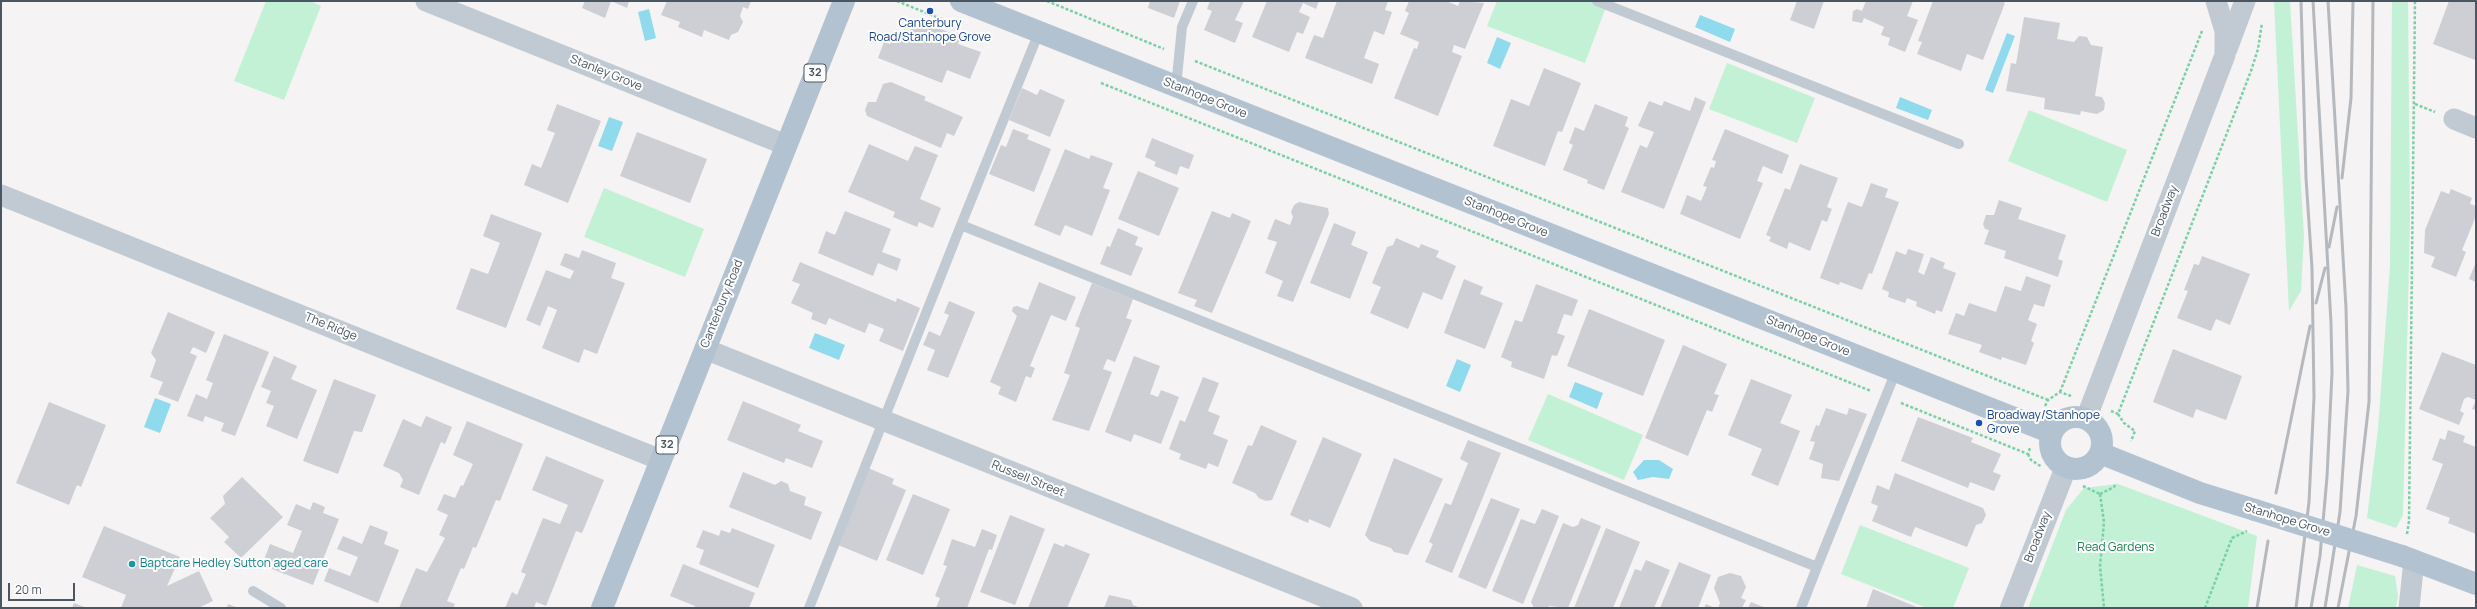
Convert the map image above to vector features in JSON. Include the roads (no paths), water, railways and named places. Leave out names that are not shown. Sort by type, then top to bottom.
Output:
[{"type":"main road","name":"Canterbury Road","points":[[602,608],[844,1]]},
{"type":"main road","name":"Stanhope Grove","points":[[961,1],[2045,430]]},
{"type":"main road","points":[[2075,417],[2086,419],[2100,432],[2102,442],[2100,453],[2094,463],[2085,468],[2066,467],[2059,463],[2053,456],[2045,430],[2057,425],[2065,419],[2075,417]]},
{"type":"main road","name":"Stanhope Grove","points":[[2100,453],[2200,493],[2252,520],[2408,558],[2476,584]]},
{"type":"street","name":"Stanley Grove","points":[[426,1],[786,145]]},
{"type":"street","name":"Broadway","points":[[2086,419],[2225,55],[2225,31],[2216,1]]},
{"type":"street","points":[[2225,55],[2245,1]]},
{"type":"street","points":[[2454,119],[2476,128]]},
{"type":"street","name":"The Ridge","points":[[1,195],[661,460]]},
{"type":"street","name":"Russell Street","points":[[705,349],[1352,608]]},
{"type":"street","name":"Broadway","points":[[2011,608],[2066,467]]},
{"type":"street","points":[[2408,558],[2409,608]]},
{"type":"lane","points":[[1176,87],[1182,27],[1193,1]]},
{"type":"lane","points":[[1597,1],[1958,144]]},
{"type":"lane","points":[[810,608],[883,420],[1039,32]]},
{"type":"lane","points":[[961,225],[1817,567]]},
{"type":"lane","points":[[1801,608],[1896,371]]},
{"type":"lane","points":[[253,591],[282,608]]},
{"type":"water","points":[[649,9],[656,38],[645,41],[638,12]]},
{"type":"water","points":[[1700,15],[1735,29],[1730,42],[1695,27]]},
{"type":"water","points":[[2007,33],[2015,36],[1993,93],[1985,90]]},
{"type":"water","points":[[1497,37],[1511,43],[1500,69],[1487,63]]},
{"type":"water","points":[[1900,97],[1932,110],[1928,120],[1896,108]]},
{"type":"water","points":[[609,117],[623,122],[612,151],[598,146]]},
{"type":"water","points":[[815,333],[845,345],[839,360],[809,348]]},
{"type":"water","points":[[1457,359],[1471,365],[1460,392],[1446,386]]},
{"type":"water","points":[[1575,382],[1603,393],[1597,409],[1569,397]]},
{"type":"water","points":[[155,398],[171,404],[160,433],[144,427]]},
{"type":"water","points":[[1644,460],[1659,460],[1673,469],[1669,479],[1653,477],[1638,480],[1633,472]]},
{"type":"railway","points":[[2296,608],[2309,502],[2314,397],[2312,268],[2306,178],[2301,1]]},
{"type":"railway","points":[[2311,608],[2320,556],[2327,477],[2332,373],[2331,323],[2313,1]]},
{"type":"railway","points":[[2325,608],[2340,512],[2348,391],[2346,308],[2328,1]]},
{"type":"railway","points":[[2342,178],[2351,98],[2353,1]]},
{"type":"railway","points":[[2338,608],[2356,516],[2369,402],[2373,1]]},
{"type":"railway","points":[[2329,247],[2337,207]]},
{"type":"railway","points":[[2316,303],[2325,268]]},
{"type":"railway","points":[[2276,493],[2310,326]]},
{"type":"railway","points":[[2257,608],[2268,541]]},
{"type":"place","name":"Canterbury Road/Stanhope Grove","points":[[930,11]]},
{"type":"place","name":"Broadway/Stanhope Grove","points":[[1979,423]]},
{"type":"place","name":"Baptcare Hedley Sutton aged care","points":[[132,564]]},
{"type":"park label","name":"Read Gardens","points":[[2116,548]]}]
